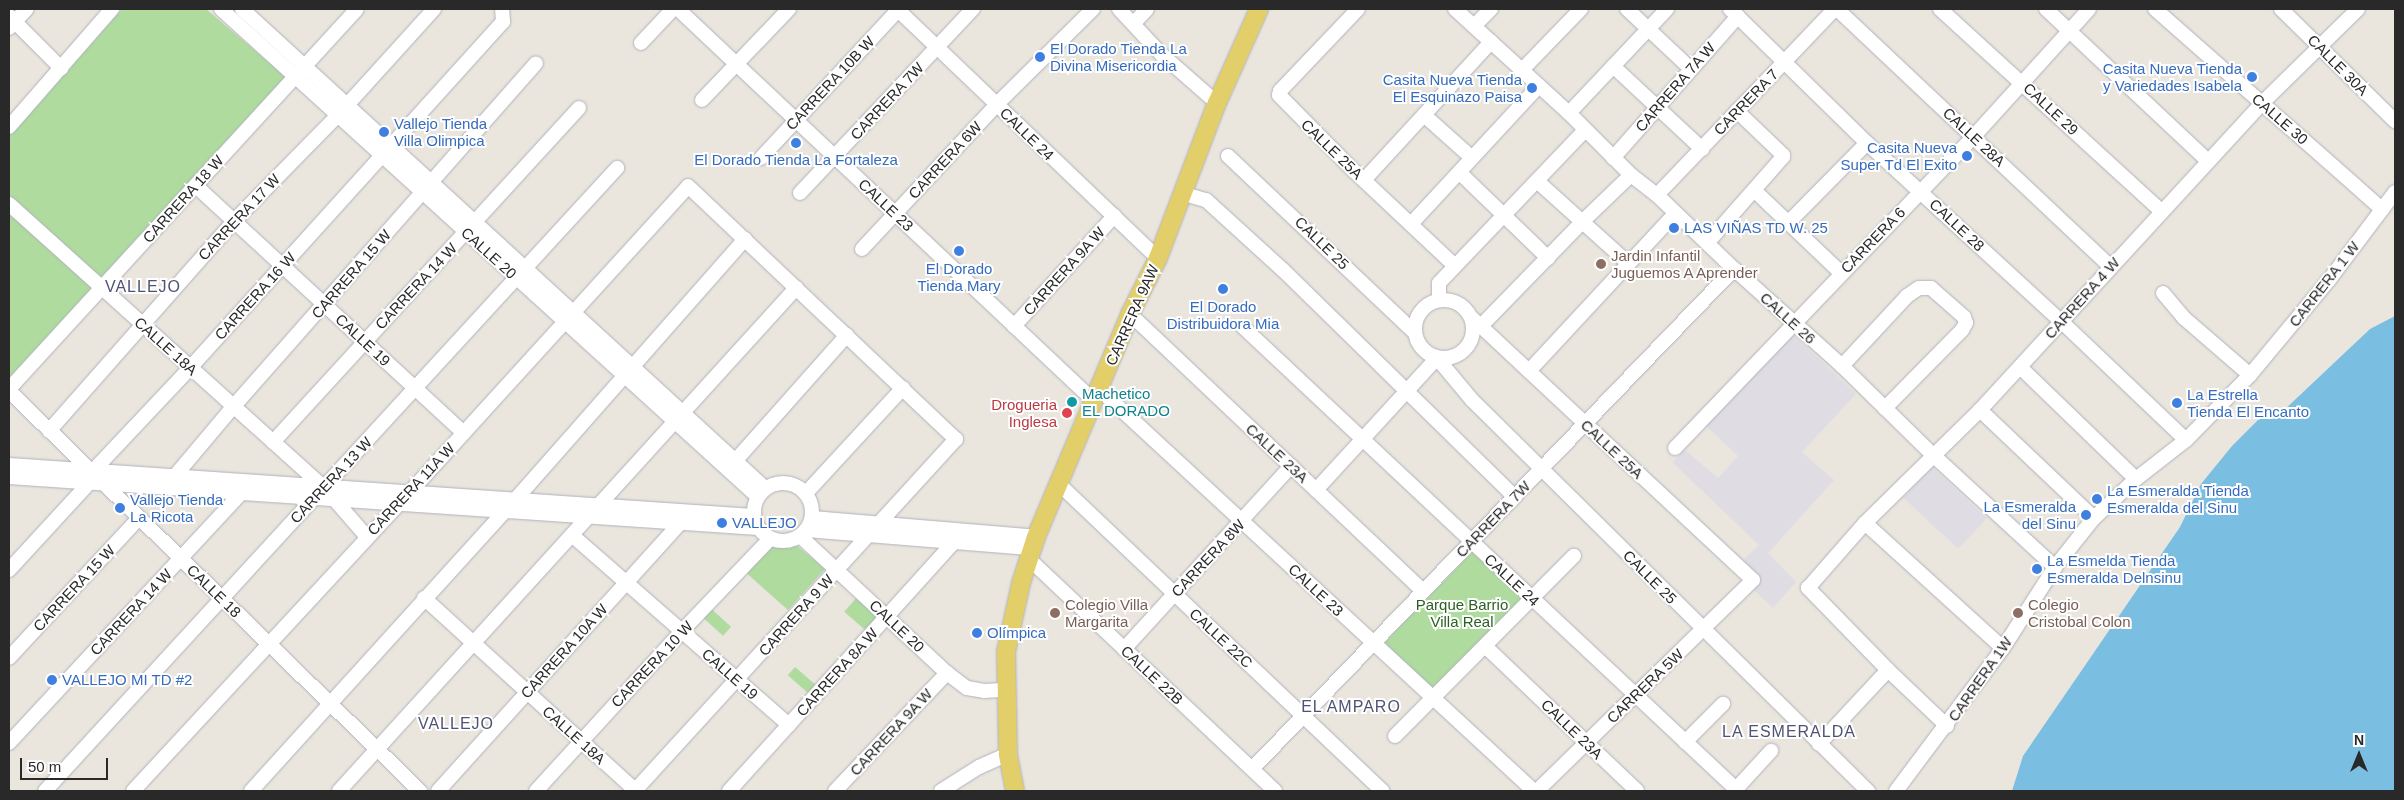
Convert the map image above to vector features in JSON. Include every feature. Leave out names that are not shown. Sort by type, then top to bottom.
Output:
[{"type":"main road","name":"CARRERA 9AW","points":[[1006,690],[1006,652],[1014,605],[1032,548],[1130,314],[1158,258],[1181,193],[1217,103],[1259,9]]},
{"type":"main road","points":[[1006,690],[1008,754],[1016,791]]},
{"type":"street","points":[[27,9],[11,22],[61,68]]},
{"type":"street","points":[[9,127],[112,9]]},
{"type":"street","name":"CALLE 20","points":[[221,9],[248,24],[761,492]]},
{"type":"street","name":"CALLE 20","points":[[242,9],[248,24]]},
{"type":"street","name":"CARRERA 18 W","points":[[9,390],[357,9]]},
{"type":"street","name":"CARRERA 17 W","points":[[49,431],[141,324],[234,221],[342,110],[434,9]]},
{"type":"street","points":[[641,43],[673,9]]},
{"type":"street","name":"CALLE 23","points":[[678,9],[1014,326],[1242,522],[1536,791]]},
{"type":"street","points":[[702,100],[789,9]]},
{"type":"street","name":"CALLE 24","points":[[898,9],[1158,258]]},
{"type":"street","name":"CARRERA 10B W","points":[[761,158],[898,9]]},
{"type":"street","name":"CARRERA 7W","points":[[800,193],[972,9]]},
{"type":"street","name":"CARRERA 6W","points":[[862,249],[996,104],[1093,9]]},
{"type":"street","points":[[1119,9],[1161,54],[1217,103]]},
{"type":"street","points":[[1134,23],[1147,9]]},
{"type":"street","name":"CALLE 25A","points":[[1358,9],[1280,90],[1281,99],[1455,266]]},
{"type":"street","name":"CALLE 26","points":[[1455,9],[1538,87],[1569,113],[1631,175],[1657,195],[1734,269],[1842,366],[1933,455],[2055,567]]},
{"type":"street","points":[[1474,26],[1491,9]]},
{"type":"street","points":[[1521,71],[1581,9]]},
{"type":"street","points":[[1627,9],[1691,69]]},
{"type":"street","points":[[1569,113],[1667,9]]},
{"type":"street","name":"CARRERA 7","points":[[1657,195],[1836,9]]},
{"type":"street","name":"CALLE 28A","points":[[1836,9],[1974,136],[2110,266]]},
{"type":"street","name":"CALLE 29","points":[[1940,9],[2161,211]]},
{"type":"street","points":[[2046,9],[2208,161]]},
{"type":"street","name":"CARRERA 6","points":[[1675,448],[1974,136],[2089,9]]},
{"type":"street","name":"CALLE 30","points":[[2155,9],[2382,209]]},
{"type":"street","name":"CALLE 30A","points":[[2281,9],[2395,121]]},
{"type":"street","name":"CARRERA 4 W","points":[[1888,670],[1808,588],[1865,523],[1980,410],[2062,322],[2110,266],[2262,103],[2358,9]]},
{"type":"street","name":"CALLE 28","points":[[1734,12],[1867,143],[2062,322],[2186,440]]},
{"type":"street","name":"CARRERA 7A W","points":[[1613,158],[1691,69],[1734,12]]},
{"type":"street","name":"CARRERA 16 W","points":[[9,570],[90,477],[387,150],[503,15]]},
{"type":"street","points":[[1364,180],[1491,42]]},
{"type":"street","name":"CARRERA 15 W","points":[[172,482],[234,407],[536,63]]},
{"type":"street","points":[[1614,66],[1702,149]]},
{"type":"street","points":[[1411,224],[1471,157],[1538,87]]},
{"type":"street","name":"CARRERA 14 W","points":[[273,442],[579,108]]},
{"type":"street","points":[[1708,242],[1782,160],[1783,155],[1737,111]]},
{"type":"street","points":[[1424,115],[1471,157]]},
{"type":"street","points":[[1439,300],[1439,283],[1585,130]]},
{"type":"street","points":[[1788,224],[1867,143]]},
{"type":"street","name":"CALLE 25","points":[[1228,156],[1414,332]]},
{"type":"street","name":"CARRERA 13 W","points":[[45,791],[617,168]]},
{"type":"street","points":[[1459,172],[1548,258]]},
{"type":"street","points":[[1476,322],[1464,307],[1452,301],[1439,300],[1429,304],[1420,311],[1415,321],[1414,332],[1421,349],[1437,358],[1450,359],[1462,353],[1470,343],[1476,322],[1548,258],[1631,175]]},
{"type":"street","points":[[1537,181],[1628,263]]},
{"type":"street","name":"CALLE 19","points":[[196,186],[464,433]]},
{"type":"street","name":"CARRERA 11A W","points":[[133,791],[399,504],[688,186],[745,239]]},
{"type":"street","points":[[1755,191],[1841,273]]},
{"type":"street","name":"CARRERA 1 W","points":[[2250,375],[2329,280],[2395,192]]},
{"type":"street","points":[[1181,193],[1206,200],[1283,270],[1514,496]]},
{"type":"street","name":"CALLE 18A","points":[[9,204],[273,442],[320,492]]},
{"type":"street","points":[[1528,371],[1675,214]]},
{"type":"street","name":"CARRERA 9A W","points":[[1014,326],[1114,216]]},
{"type":"street","points":[[252,791],[424,598],[515,500],[745,239],[903,388],[806,493]]},
{"type":"street","name":"CARRERA 7W","points":[[1252,770],[1734,269]]},
{"type":"street","points":[[340,791],[796,288]]},
{"type":"street","points":[[1842,366],[1907,296],[1919,288],[1931,288],[1964,317],[1966,323],[1962,330],[1885,408]]},
{"type":"street","points":[[2163,293],[2184,318],[2250,375]]},
{"type":"street","name":"CALLE 23A","points":[[1130,314],[1423,591]]},
{"type":"street","name":"CALLE 25A","points":[[1476,322],[1753,580]]},
{"type":"street","name":"CALLE 24","points":[[1243,327],[1737,790]]},
{"type":"street","points":[[736,460],[847,335]]},
{"type":"street","points":[[1316,490],[1437,358]]},
{"type":"street","name":"CALLE 25","points":[[1437,358],[1472,400],[1543,467],[1702,630],[1868,791]]},
{"type":"street","points":[[2020,367],[2136,479]]},
{"type":"street","name":"CARRERA 1W","points":[[1896,791],[2003,648],[2055,567],[2094,518],[2136,479],[2186,440],[2250,375]]},
{"type":"street","name":"CARRERA 9 W","points":[[636,791],[956,438],[903,388]]},
{"type":"street","points":[[9,390],[90,477]]},
{"type":"street","points":[[1980,410],[2094,518]]},
{"type":"street","name":"CALLE 20","points":[[679,417],[736,460],[761,492]]},
{"type":"street","points":[[755,522],[681,523],[595,511],[515,500],[410,492],[320,492],[241,493],[172,482],[90,477],[9,477],[14,465],[90,477],[105,485],[172,482],[252,482],[320,492],[334,499],[503,511],[595,511],[691,512],[755,522]]},
{"type":"street","name":"CARRERA 8W","points":[[1124,649],[1242,522],[1291,466]]},
{"type":"street","name":"CARRERA 14 W","points":[[9,743],[252,482]]},
{"type":"street","points":[[806,528],[812,505],[806,493],[798,486],[787,482],[776,483],[761,492],[754,506],[755,522],[770,539],[790,541],[806,528],[879,524],[964,531],[1032,548]]},
{"type":"street","name":"CALLE 18","points":[[105,485],[420,791]]},
{"type":"street","name":"CALLE 22C","points":[[1060,485],[1383,791]]},
{"type":"street","points":[[334,499],[367,537]]},
{"type":"street","name":"CARRERA 10A W","points":[[438,791],[691,512]]},
{"type":"street","name":"CARRERA 15 W","points":[[9,658],[139,518]]},
{"type":"street","points":[[1865,523],[2003,648]]},
{"type":"street","points":[[806,528],[868,535],[1032,548]]},
{"type":"street","name":"CALLE 20","points":[[806,528],[836,570],[947,673],[968,688],[1006,690]]},
{"type":"street","name":"CARRERA 8A W","points":[[729,791],[964,531]]},
{"type":"street","name":"CALLE 19","points":[[573,536],[789,725]]},
{"type":"street","name":"CARRERA 10 W","points":[[536,791],[770,539]]},
{"type":"street","name":"CALLE 22B","points":[[1032,548],[1124,649],[1275,791]]},
{"type":"street","points":[[1395,736],[1574,556]]},
{"type":"street","name":"CARRERA 5W","points":[[1536,791],[1753,580]]},
{"type":"street","name":"CALLE 18A","points":[[424,598],[636,791]]},
{"type":"street","name":"CALLE 23A","points":[[1485,646],[1637,791]]},
{"type":"street","points":[[1819,744],[1888,670],[1946,726]]},
{"type":"street","name":"CARRERA 9A W","points":[[835,791],[947,673]]},
{"type":"street","points":[[1685,742],[1723,704]]},
{"type":"street","points":[[1737,790],[1771,751]]},
{"type":"street","points":[[941,791],[979,766],[1008,754]]},
{"type":"shaded area","points":[[1791,332],[1856,394],[1802,452],[1834,480],[1768,553],[1796,582],[1773,608],[1752,588],[1741,562],[1759,545],[1672,462],[1685,450],[1718,478],[1738,456],[1706,426]]},
{"type":"shaded area","points":[[1932,467],[1987,518],[1958,549],[1903,498]]},
{"type":"green space","points":[[122,9],[206,9],[287,78],[103,280],[9,195],[9,135]]},
{"type":"green space","points":[[9,213],[93,288],[9,378]]},
{"type":"green space","points":[[767,545],[781,548],[796,545],[825,569],[788,610],[743,570]]},
{"type":"green space","name":"Parque Barrio Villa Real","points":[[1474,550],[1524,598],[1434,691],[1384,643]]},
{"type":"green space","points":[[858,596],[880,615],[866,631],[844,612]]},
{"type":"green space","points":[[708,606],[731,627],[723,636],[700,615]]},
{"type":"green space","points":[[795,667],[816,685],[809,694],[788,675]]},
{"type":"water","points":[[2395,316],[2395,791],[2012,791],[2023,756],[2180,527],[2201,484],[2232,446],[2258,420],[2281,413],[2370,329]]},
{"type":"place","name":"El Dorado Tienda La Divina Misericordia","points":[[1040,57]]},
{"type":"place","name":"Casita Nueva Tienda y Variedades Isabela","points":[[2252,77]]},
{"type":"place","name":"Casita Nueva Tienda El Esquinazo Paisa","points":[[1532,88]]},
{"type":"place","name":"Vallejo Tienda Villa Olimpica","points":[[384,132]]},
{"type":"place","name":"El Dorado Tienda La Fortaleza","points":[[796,143]]},
{"type":"place","name":"Casita Nueva Super Td El Exito","points":[[1967,156]]},
{"type":"place","name":"LAS VIÑAS TD W. 25","points":[[1674,228]]},
{"type":"place","name":"El Dorado Tienda Mary","points":[[959,251]]},
{"type":"place","name":"Jardin Infantil Juguemos A Aprender","points":[[1601,264]]},
{"type":"place","name":"El Dorado Distribuidora Mia","points":[[1223,289]]},
{"type":"place","name":"Machetico EL DORADO","points":[[1072,402]]},
{"type":"place","name":"La Estrella Tienda El Encanto","points":[[2177,403]]},
{"type":"place","name":"Drogueria Inglesa","points":[[1067,413]]},
{"type":"place","name":"La Esmeralda Tienda Esmeralda del Sinu","points":[[2097,499]]},
{"type":"place","name":"Vallejo Tienda La Ricota","points":[[120,508]]},
{"type":"place","name":"La Esmeralda del Sinu","points":[[2086,515]]},
{"type":"place","name":"VALLEJO","points":[[722,523]]},
{"type":"place","name":"La Esmelda Tienda Esmeralda Delnsinu","points":[[2037,569]]},
{"type":"place","name":"Colegio Villa Margarita","points":[[1055,613]]},
{"type":"place","name":"Colegio Cristobal Colon","points":[[2018,613]]},
{"type":"place","name":"Olímpica","points":[[977,633]]},
{"type":"place","name":"VALLEJO MI TD #2","points":[[52,680]]},
{"type":"district","name":"VALLEJO","points":[[143,287]]},
{"type":"district","name":"EL AMPARO","points":[[1351,707]]},
{"type":"district","name":"VALLEJO","points":[[456,724]]},
{"type":"district","name":"LA ESMERALDA","points":[[1789,732]]}]
